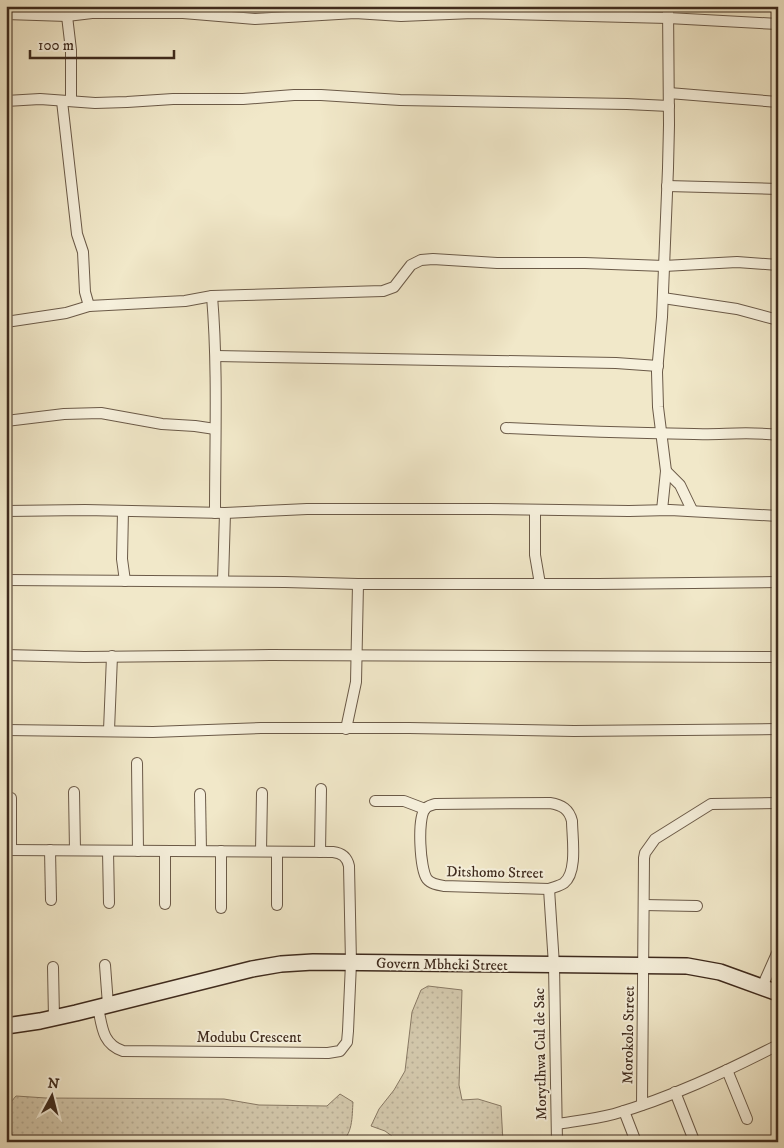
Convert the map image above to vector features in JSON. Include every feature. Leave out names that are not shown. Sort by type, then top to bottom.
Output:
[{"type":"street","points":[[662,510],[666,471],[660,434],[658,366],[663,298],[667,186],[669,106],[668,6]]},
{"type":"street","points":[[6,14],[67,16],[92,13],[183,13],[255,19],[355,14],[401,16],[496,10],[778,24]]},
{"type":"street","points":[[67,16],[71,50],[67,101],[75,218],[77,234],[83,252],[85,292],[89,306]]},
{"type":"street","points":[[669,93],[704,94],[778,102]]},
{"type":"street","points":[[6,101],[18,99],[127,102],[321,95],[400,100],[669,106]]},
{"type":"street","points":[[667,186],[778,188]]},
{"type":"street","points":[[6,322],[66,313],[89,306],[185,301],[212,296],[324,291],[382,291],[394,287],[411,265],[421,260],[433,259],[497,263],[585,263],[664,266],[737,262],[778,265]]},
{"type":"street","points":[[212,296],[216,356],[215,429],[224,581]]},
{"type":"street","points":[[663,298],[737,309],[778,320]]},
{"type":"street","points":[[216,356],[532,361],[658,366]]},
{"type":"street","points":[[6,421],[64,414],[101,413],[162,424],[215,429]]},
{"type":"street","points":[[506,428],[622,434],[760,432],[778,434]]},
{"type":"street","points":[[666,471],[680,485],[692,510]]},
{"type":"street","points":[[6,511],[220,513],[307,509],[692,510],[778,516]]},
{"type":"street","points":[[535,510],[536,555],[540,584]]},
{"type":"street","points":[[123,511],[122,559],[124,580]]},
{"type":"street","points":[[6,580],[358,584],[778,582]]},
{"type":"street","points":[[346,729],[356,682],[358,584]]},
{"type":"street","points":[[6,655],[778,656]]},
{"type":"street","points":[[109,730],[112,656]]},
{"type":"street","points":[[6,730],[153,732],[260,728],[584,731],[778,730]]},
{"type":"street","points":[[137,764],[138,851]]},
{"type":"street","points":[[320,852],[321,789]]},
{"type":"street","points":[[74,792],[75,850]]},
{"type":"street","points":[[261,851],[262,793]]},
{"type":"street","points":[[200,794],[201,851]]},
{"type":"street","points":[[11,798],[9,850],[340,853],[345,856],[349,866],[350,963]]},
{"type":"street","points":[[376,801],[404,801],[425,809]]},
{"type":"street","name":"Ditshomo Street","points":[[550,803],[559,805],[571,815],[572,821],[572,867],[570,875],[565,882],[549,888],[434,885],[428,880],[421,865],[421,820],[425,809],[435,804],[550,803]]},
{"type":"street","name":"Morokolo Street","points":[[642,1105],[645,853],[655,839],[711,804],[778,803]]},
{"type":"street","points":[[50,850],[51,900]]},
{"type":"street","points":[[108,851],[108,903]]},
{"type":"street","points":[[165,851],[165,904]]},
{"type":"street","points":[[221,851],[221,908]]},
{"type":"street","points":[[277,852],[277,905]]},
{"type":"street","name":"Morytlhwa Cul de Sac","points":[[549,888],[554,965],[556,1142]]},
{"type":"street","points":[[644,905],[697,906]]},
{"type":"street","points":[[762,987],[778,951]]},
{"type":"street","name":"Modubu Crescent","points":[[103,1006],[107,1042],[114,1048],[123,1051],[328,1053],[340,1050],[347,1042],[350,963]]},
{"type":"street","name":"Govern Mbheki Street","points":[[6,1026],[54,1018],[235,973],[281,964],[687,966],[720,972],[778,993]]},
{"type":"street","points":[[103,1006],[105,965]]},
{"type":"street","points":[[53,967],[54,1018]]},
{"type":"street","points":[[556,1124],[592,1119],[642,1105],[727,1070],[778,1045]]},
{"type":"street","points":[[727,1070],[747,1119]]},
{"type":"street","points":[[675,1092],[693,1138]]},
{"type":"street","points":[[624,1111],[636,1142]]},
{"type":"shaded area","points":[[428,986],[462,990],[459,1085],[462,1100],[478,1099],[501,1106],[503,1142],[400,1142],[385,1131],[371,1126],[379,1109],[394,1090],[405,1071],[412,1012],[421,990]]},
{"type":"shaded area","points":[[340,1094],[353,1102],[349,1131],[347,1136],[339,1142],[42,1142],[13,1137],[8,1115],[9,1106],[16,1096],[46,1098],[224,1099],[259,1105],[327,1106]]}]
